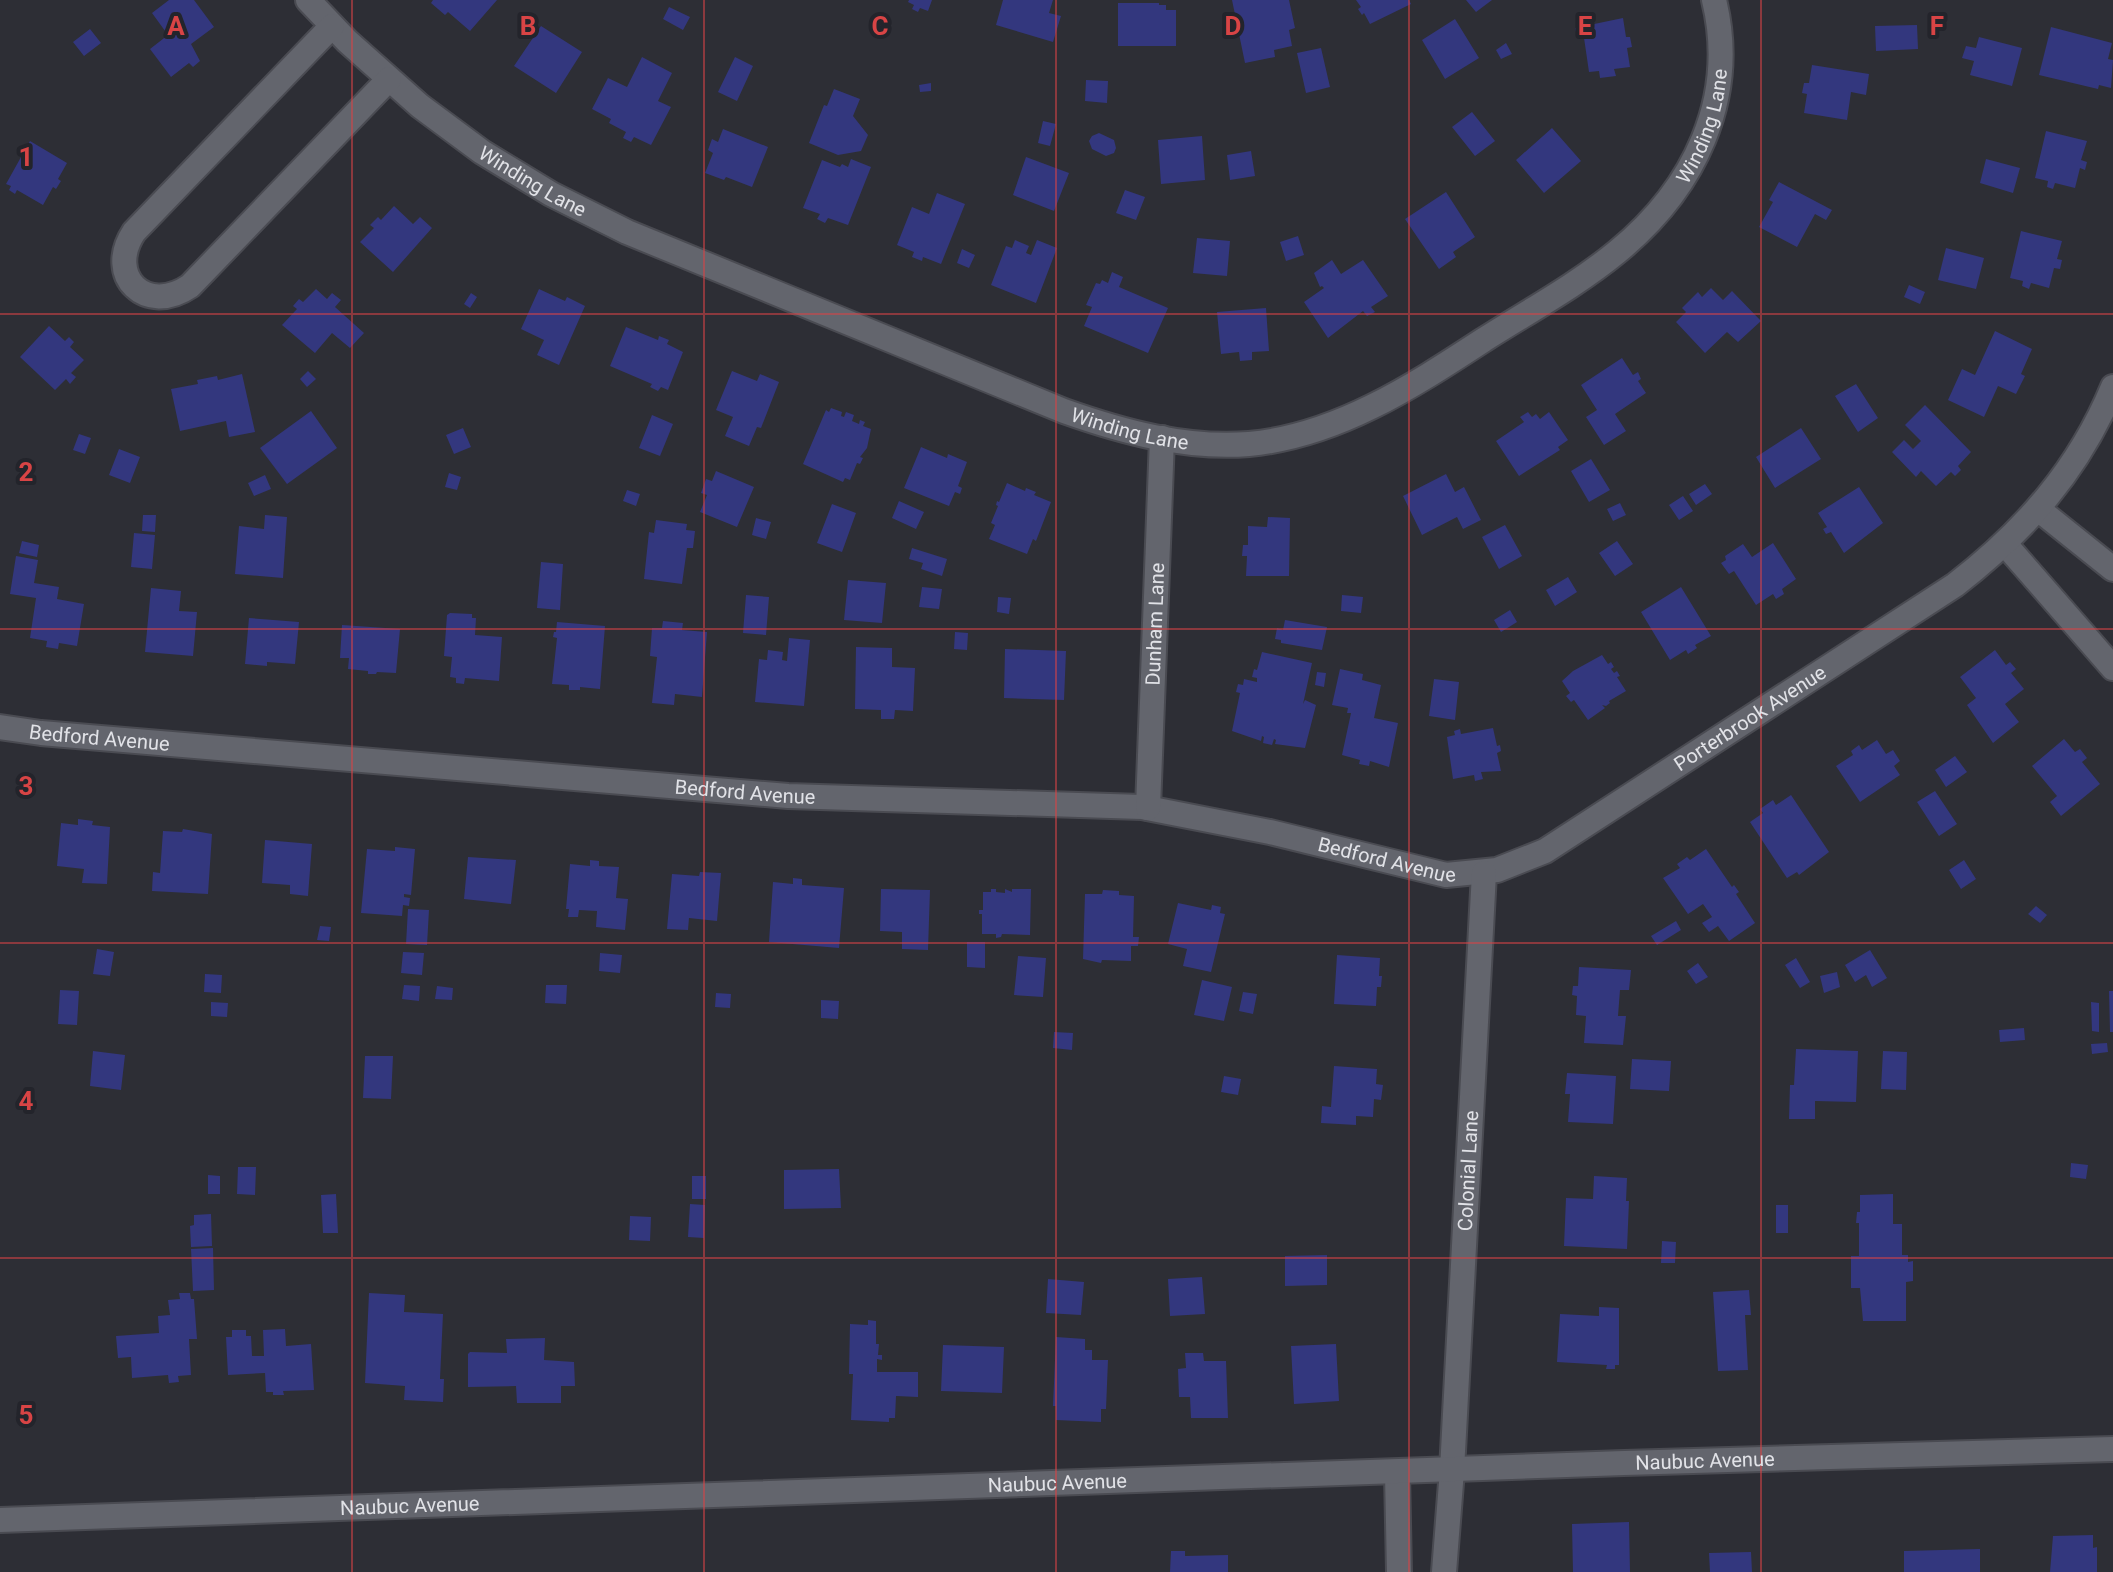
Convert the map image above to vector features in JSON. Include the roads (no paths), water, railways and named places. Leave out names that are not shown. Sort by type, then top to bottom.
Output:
[{"type":"street","name":"Winding Lane","points":[[308,0],[389,79],[440,122],[505,166],[614,226],[1101,424],[1162,438],[1248,444],[1290,436],[1345,419],[1387,400],[1616,253],[1637,234],[1671,196],[1706,134],[1721,71],[1720,31],[1714,0]]},
{"type":"street","points":[[332,26],[134,232],[125,245],[123,260],[126,275],[134,288],[147,296],[163,298],[177,295],[190,286],[389,79]]},
{"type":"street","name":"Porterbrook Avenue","points":[[1484,873],[1522,862],[1545,851],[1955,585],[2005,544],[2038,509],[2078,456],[2102,415],[2113,387]]},
{"type":"street","name":"Dunham Lane","points":[[1148,808],[1162,438]]},
{"type":"street","points":[[2038,509],[2113,569]]},
{"type":"street","points":[[2005,544],[2113,668]]},
{"type":"street","name":"Bedford Avenue","points":[[0,727],[57,735],[788,796],[1148,808],[1270,832],[1446,875],[1484,873]]},
{"type":"street","name":"Colonial Lane","points":[[1444,1572],[1484,873]]},
{"type":"street","name":"Naubuc Avenue","points":[[0,1520],[2113,1449]]},
{"type":"street","points":[[1397,1473],[1399,1572]]}]
